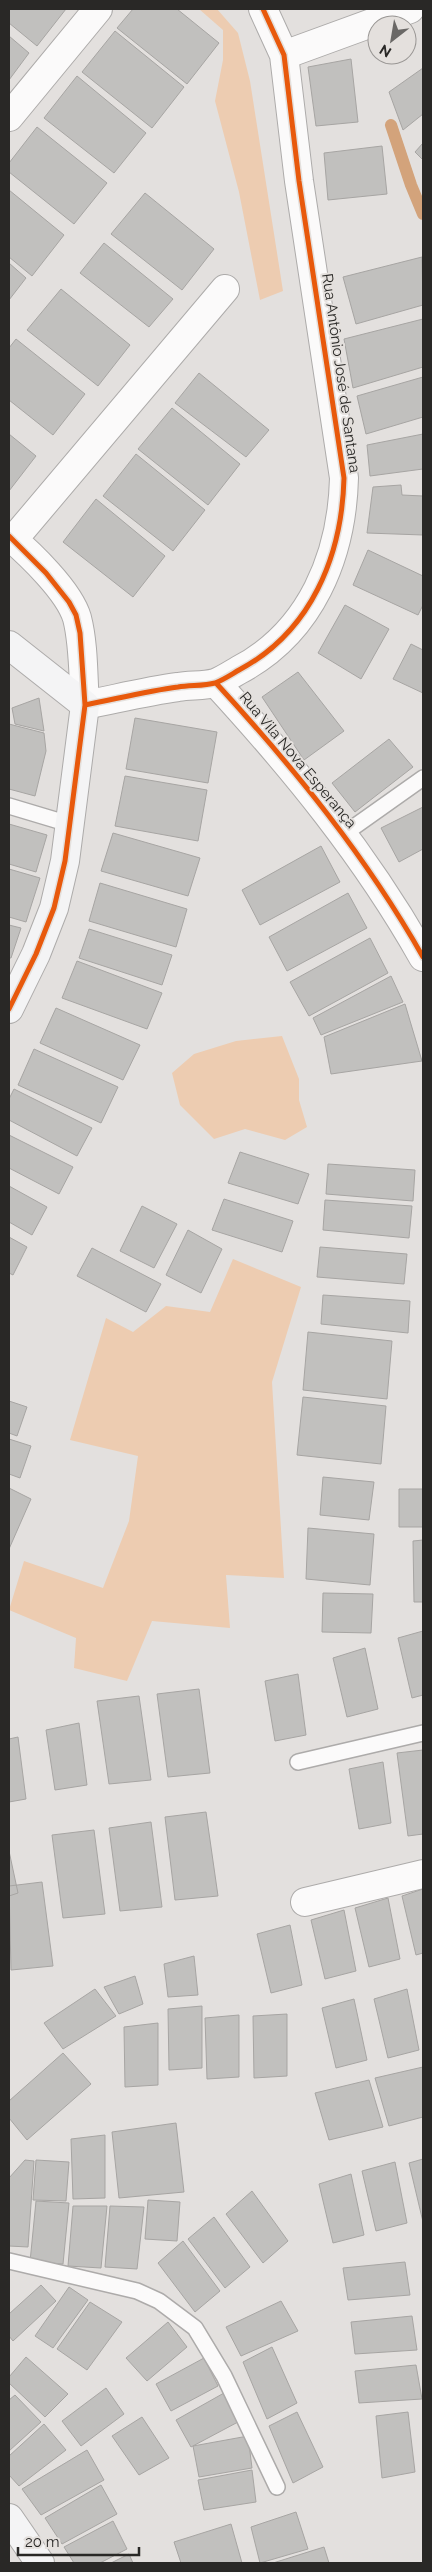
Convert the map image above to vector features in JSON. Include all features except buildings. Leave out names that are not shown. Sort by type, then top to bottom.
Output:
[{"type":"street","points":[[9,117],[98,9]]},
{"type":"street","name":"Rua Antônio José de Santana","points":[[85,705],[176,687],[216,683],[257,660],[285,637],[302,616],[316,592],[334,552],[343,509],[344,478],[299,181],[284,55],[263,9]]},
{"type":"street","points":[[284,55],[410,9]]},
{"type":"street","points":[[419,9],[423,13]]},
{"type":"street","points":[[9,1009],[36,954],[54,908],[65,862],[85,705],[80,633],[76,616],[69,602],[46,573],[11,538],[225,289]]},
{"type":"street","points":[[9,646],[85,705]]},
{"type":"street","name":"Rua Vila Nova Esperança","points":[[216,683],[292,768],[413,922],[423,957]]},
{"type":"street","points":[[305,1902],[423,1874]]},
{"type":"street","points":[[9,2518],[40,2563]]},
{"type":"lane","points":[[344,834],[423,778]]},
{"type":"lane","points":[[9,806],[69,824]]},
{"type":"lane","points":[[298,1762],[423,1733]]},
{"type":"lane","points":[[9,2261],[136,2291],[159,2301],[195,2328],[224,2376],[277,2488]]},
{"type":"shaded area","points":[[199,9],[217,9],[238,33],[250,81],[283,291],[260,300],[239,192],[215,101],[223,60],[223,30]]},
{"type":"shaded area","points":[[282,1036],[299,1079],[299,1100],[307,1127],[285,1140],[245,1129],[214,1139],[180,1105],[172,1073],[194,1054],[236,1041]]},
{"type":"shaded area","points":[[233,1259],[301,1287],[272,1382],[284,1578],[226,1575],[230,1628],[152,1621],[127,1681],[74,1668],[76,1638],[9,1610],[24,1561],[103,1588],[129,1521],[138,1456],[70,1440],[106,1318],[133,1332],[166,1306],[210,1312]]},
{"type":"waterway","points":[[391,125],[423,214]]},
{"type":"cycle path","points":[[85,705],[183,686],[215,683],[264,654],[286,635],[318,589],[329,563],[337,536],[344,478],[299,181],[284,55],[263,9]]},
{"type":"cycle path","points":[[9,536],[46,573],[69,602],[76,615],[80,633],[85,705],[65,861],[54,908],[36,954],[9,1009]]},
{"type":"cycle path","points":[[216,683],[301,780],[353,848],[378,884],[423,957]]}]
